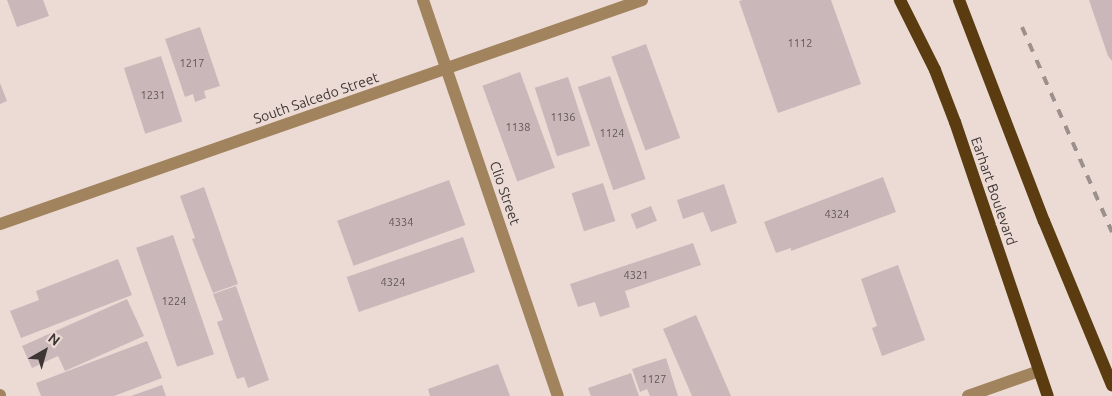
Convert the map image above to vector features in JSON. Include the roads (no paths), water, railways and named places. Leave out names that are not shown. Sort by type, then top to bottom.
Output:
[{"type":"main road","name":"Earhart Boulevard","points":[[900,0],[935,70],[955,122],[1048,396]]},
{"type":"main road","points":[[959,0],[1044,221],[1112,385]]},
{"type":"street","name":"Clio Street","points":[[422,0],[558,396]]},
{"type":"street","name":"South Salcedo Street","points":[[0,224],[642,0]]},
{"type":"street","points":[[968,396],[1039,371]]},
{"type":"railway","points":[[1022,27],[1112,232]]}]
